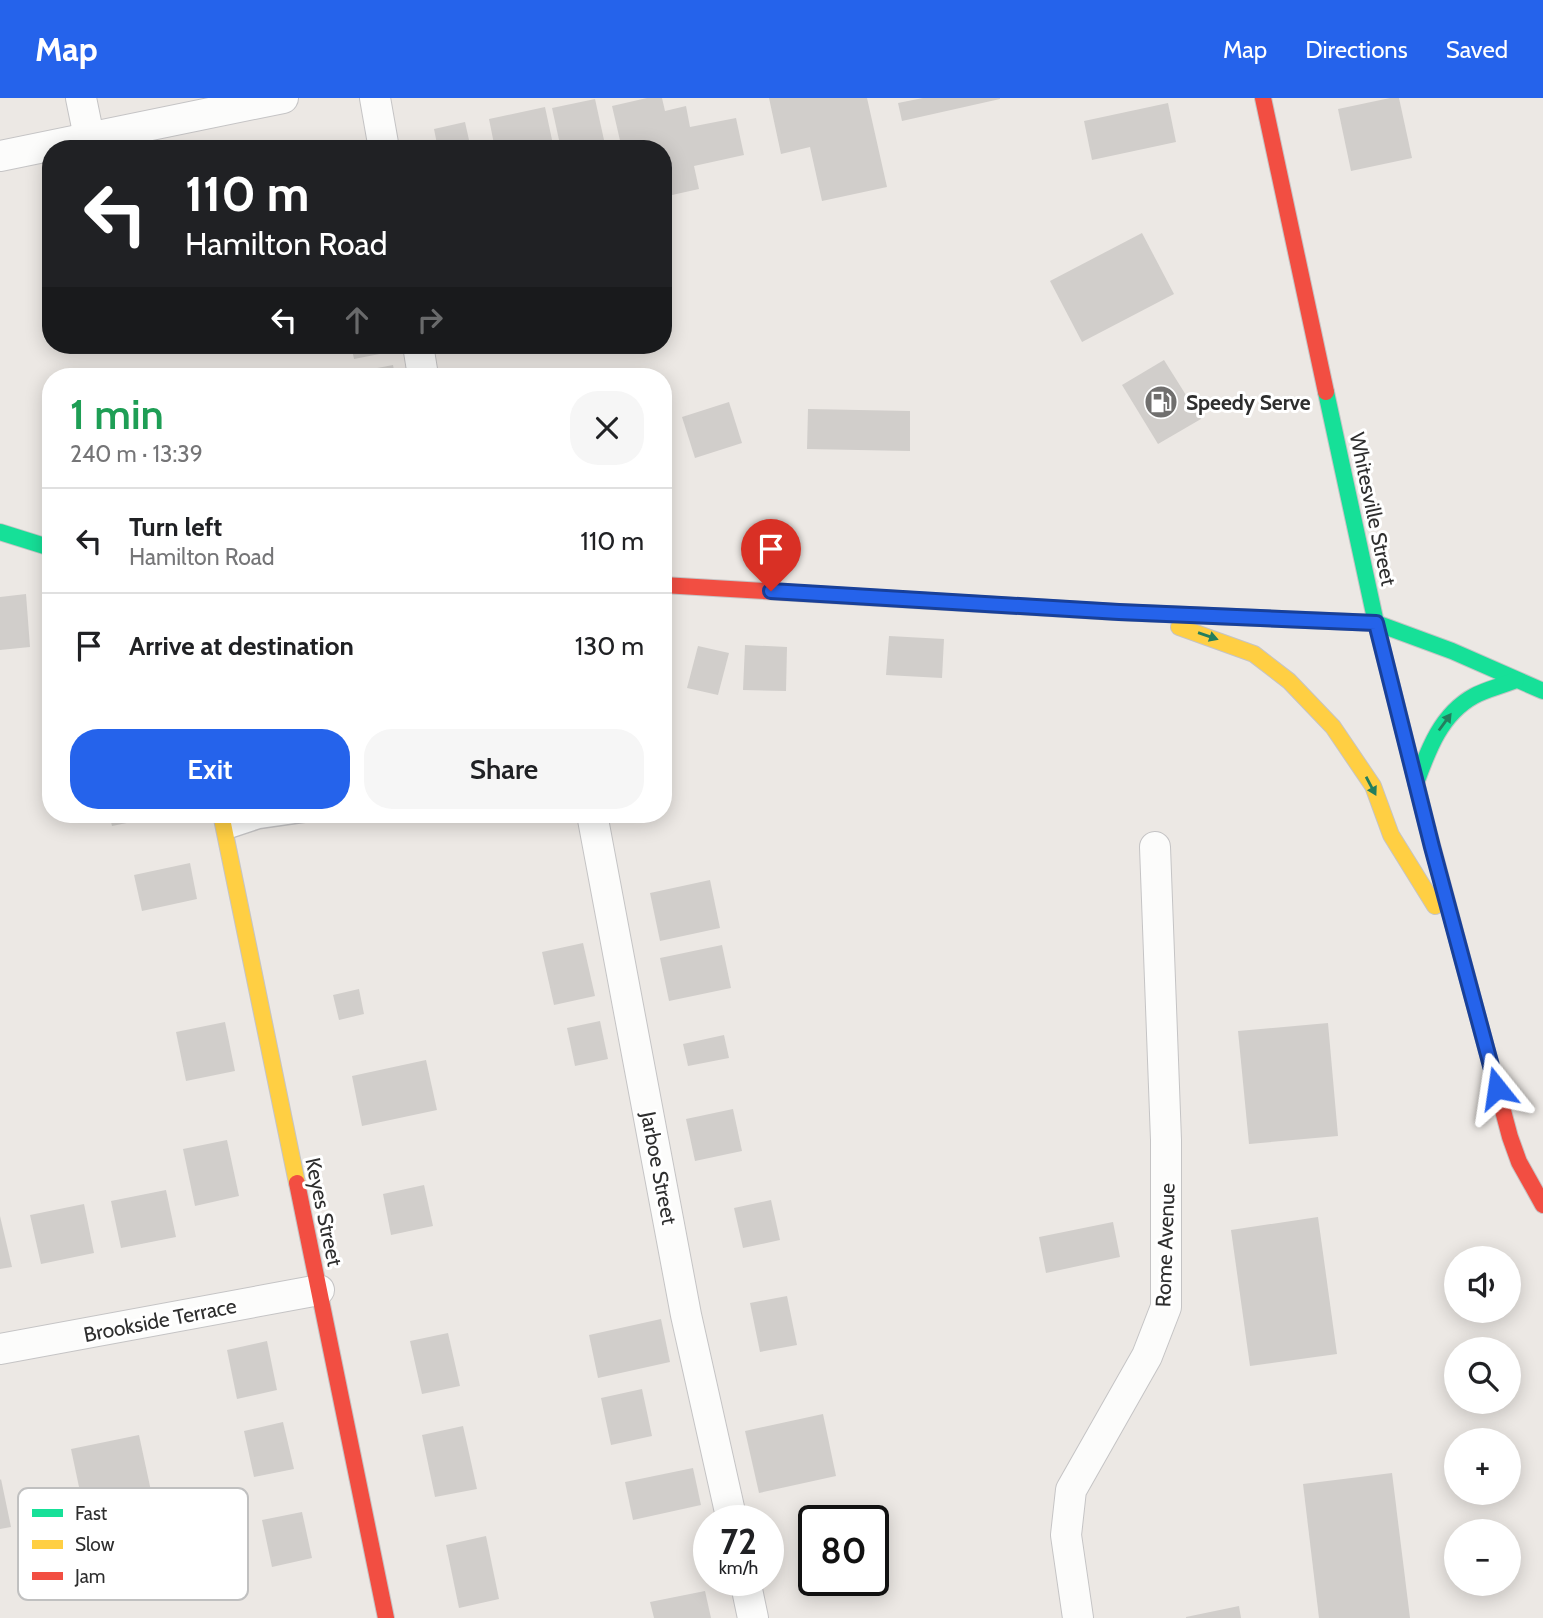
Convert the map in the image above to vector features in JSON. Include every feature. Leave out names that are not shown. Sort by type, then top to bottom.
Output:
[{"type":"main road","name":"Whitesville Street","points":[[1263,98],[1376,623],[1416,783],[1510,1137],[1519,1162],[1543,1205]]},
{"type":"main road","points":[[0,532],[42,545]]},
{"type":"main road","points":[[672,586],[1119,612],[1376,623],[1452,651],[1543,691]]},
{"type":"main road","points":[[1119,612],[1207,635],[1254,654],[1289,681],[1333,727],[1374,786],[1391,835],[1457,942]]},
{"type":"main road","points":[[1416,783],[1430,746],[1446,716],[1473,697],[1516,680]]},
{"type":"main road","name":"Keyes Street","points":[[223,823],[386,1618]]},
{"type":"street","points":[[81,98],[89,137]]},
{"type":"street","points":[[75,140],[283,98]]},
{"type":"street","points":[[375,98],[382,140]]},
{"type":"street","points":[[0,156],[42,147]]},
{"type":"street","name":"Jarboe Street","points":[[594,823],[686,1315],[728,1505]]},
{"type":"street","name":"Rome Avenue","points":[[1078,1618],[1066,1535],[1071,1490],[1147,1356],[1166,1307],[1167,1140],[1155,847]]},
{"type":"street","name":"Brookside Terrace","points":[[0,1349],[319,1290]]},
{"type":"street","points":[[748,1596],[753,1618]]},
{"type":"lane","points":[[225,832],[253,823]]},
{"type":"building","points":[[647,98],[662,98],[665,111],[686,106],[690,127],[736,118],[744,155],[694,166],[699,189],[672,195],[672,140],[620,140],[612,106]]},
{"type":"building","points":[[769,98],[867,98],[887,187],[822,201],[810,147],[781,154]]},
{"type":"building","points":[[923,98],[1000,99],[902,121],[898,103]]},
{"type":"building","points":[[1399,98],[1412,158],[1351,171],[1338,109]]},
{"type":"building","points":[[595,99],[604,140],[559,140],[552,108]]},
{"type":"building","points":[[1168,103],[1176,142],[1092,160],[1084,121]]},
{"type":"building","points":[[545,107],[552,140],[493,140],[489,119]]},
{"type":"building","points":[[465,122],[469,140],[436,140],[434,129]]},
{"type":"building","points":[[1142,233],[1174,294],[1082,342],[1050,281]]},
{"type":"building","points":[[353,354],[380,354],[354,359]]},
{"type":"building","name":"Speedy Serve","points":[[1164,360],[1201,419],[1158,444],[1122,385]]},
{"type":"building","points":[[729,402],[742,443],[695,458],[682,417]]},
{"type":"building","points":[[808,409],[910,411],[910,451],[807,449]]},
{"type":"building","points":[[26,594],[30,647],[0,650],[0,597]]},
{"type":"building","points":[[889,636],[944,639],[942,678],[886,675]]},
{"type":"building","points":[[745,645],[787,647],[786,691],[743,690]]},
{"type":"building","points":[[698,646],[729,653],[718,695],[687,688]]},
{"type":"building","points":[[190,863],[197,899],[142,911],[134,875]]},
{"type":"building","points":[[710,880],[720,928],[660,941],[650,893]]},
{"type":"building","points":[[583,943],[595,996],[554,1005],[542,952]]},
{"type":"building","points":[[722,945],[731,988],[669,1001],[660,958]]},
{"type":"building","points":[[359,989],[364,1014],[339,1020],[333,995]]},
{"type":"building","points":[[600,1021],[608,1059],[575,1066],[567,1028]]},
{"type":"building","points":[[225,1022],[235,1071],[186,1081],[176,1032]]},
{"type":"building","points":[[1328,1023],[1338,1136],[1249,1144],[1238,1031]]},
{"type":"building","points":[[724,1035],[729,1058],[688,1066],[683,1044]]},
{"type":"building","points":[[426,1060],[437,1110],[362,1126],[352,1076]]},
{"type":"building","points":[[733,1109],[742,1151],[695,1161],[686,1119]]},
{"type":"building","points":[[227,1140],[239,1196],[195,1206],[183,1149]]},
{"type":"building","points":[[424,1185],[433,1226],[391,1235],[383,1194]]},
{"type":"building","points":[[166,1190],[176,1237],[121,1248],[111,1201]]},
{"type":"building","points":[[771,1200],[780,1240],[743,1248],[734,1208]]},
{"type":"building","points":[[84,1204],[94,1253],[41,1264],[30,1215]]},
{"type":"building","points":[[0,1216],[12,1267],[0,1269]]},
{"type":"building","points":[[1318,1217],[1337,1354],[1250,1366],[1231,1230]]},
{"type":"building","points":[[1113,1222],[1120,1257],[1046,1273],[1039,1237]]},
{"type":"building","points":[[787,1296],[797,1345],[760,1352],[750,1303]]},
{"type":"building","points":[[661,1319],[670,1362],[598,1378],[589,1335]]},
{"type":"building","points":[[448,1333],[460,1386],[422,1394],[410,1341]]},
{"type":"building","points":[[267,1341],[277,1390],[237,1399],[227,1350]]},
{"type":"building","points":[[642,1389],[652,1436],[611,1445],[601,1398]]},
{"type":"building","points":[[823,1414],[836,1476],[759,1493],[745,1431]]},
{"type":"building","points":[[283,1422],[294,1469],[254,1477],[244,1431]]},
{"type":"building","points":[[463,1426],[477,1489],[435,1497],[422,1435]]},
{"type":"building","points":[[139,1435],[150,1488],[79,1488],[71,1449]]},
{"type":"building","points":[[693,1468],[701,1505],[633,1520],[625,1482]]},
{"type":"building","points":[[1392,1473],[1410,1618],[1319,1618],[1303,1484]]},
{"type":"building","points":[[0,1480],[11,1527],[0,1529]]},
{"type":"building","points":[[302,1512],[312,1558],[272,1567],[262,1520]]},
{"type":"building","points":[[486,1536],[499,1599],[459,1608],[446,1545]]},
{"type":"building","points":[[693,1593],[693,1596],[706,1596],[711,1618],[654,1618],[650,1602]]},
{"type":"building","points":[[1239,1606],[1241,1618],[1186,1618],[1186,1617]]},
{"type":"traffic: fast","points":[[1326,392],[1376,623],[1452,651],[1543,691]]},
{"type":"traffic: fast","points":[[0,532],[42,545]]},
{"type":"traffic: fast","points":[[1416,783],[1437,734],[1453,713],[1474,696],[1516,680]]},
{"type":"traffic: slow","points":[[1115,612],[1376,623],[1428,830]]},
{"type":"traffic: slow","points":[[1179,627],[1254,654],[1289,681],[1333,727],[1373,786],[1391,835],[1435,906]]},
{"type":"traffic: slow","points":[[223,823],[297,1183]]},
{"type":"traffic: jam","points":[[1263,98],[1326,392]]},
{"type":"traffic: jam","points":[[672,586],[1115,612]]},
{"type":"traffic: jam","points":[[1428,830],[1510,1137],[1519,1162],[1543,1205]]},
{"type":"traffic: jam","points":[[297,1183],[386,1618]]},
{"type":"place","name":"Speedy Serve","points":[[1161,402]]},
{"type":"route","points":[[771,591],[1119,612],[1376,623],[1432,847],[1497,1088]]}]
